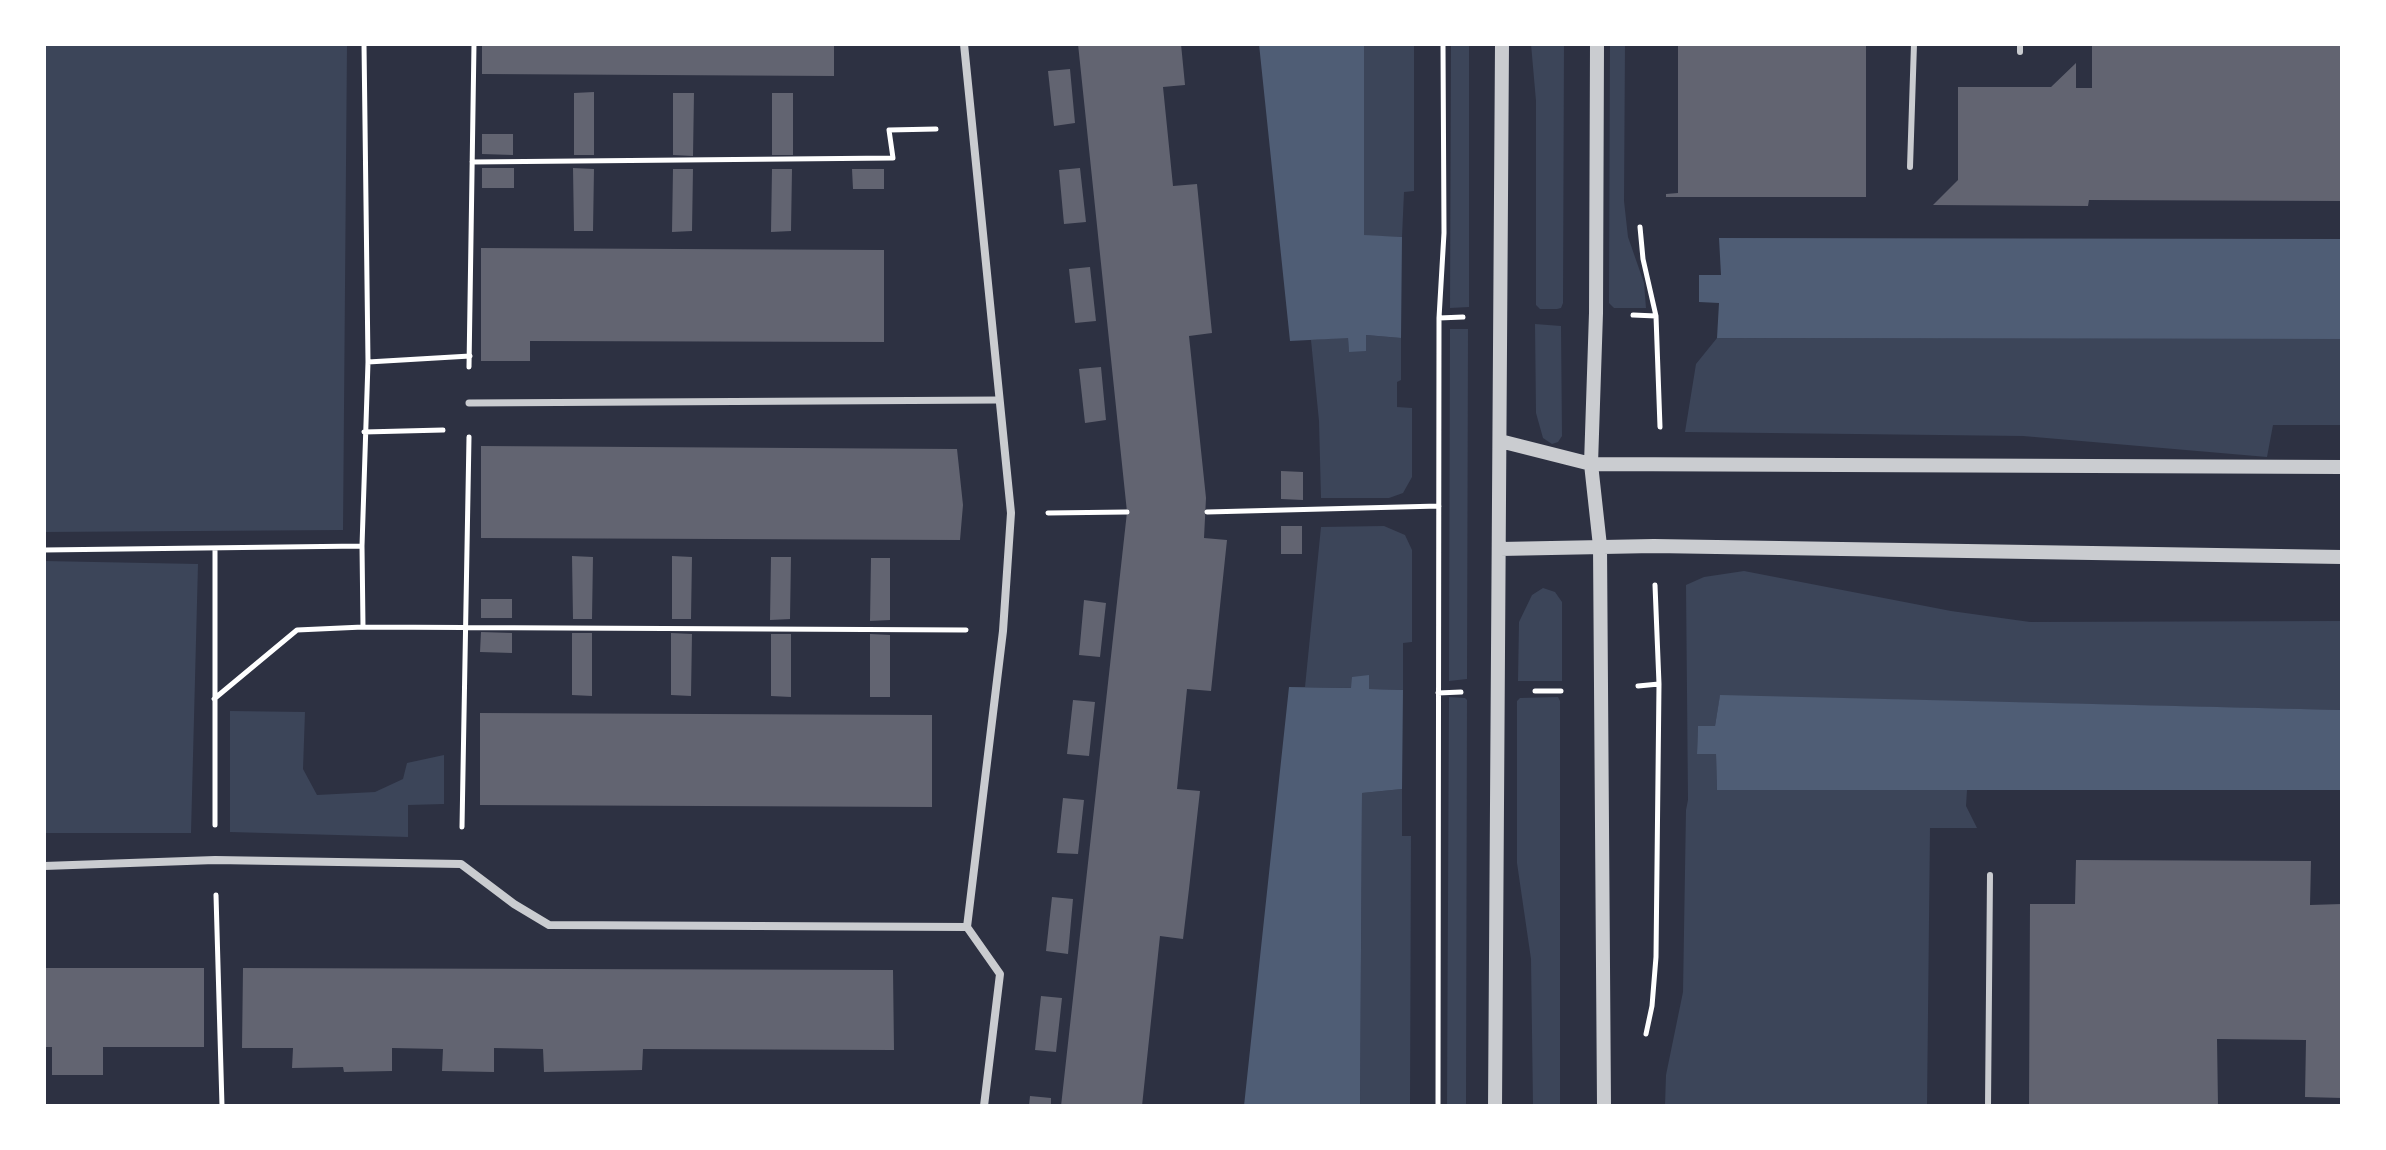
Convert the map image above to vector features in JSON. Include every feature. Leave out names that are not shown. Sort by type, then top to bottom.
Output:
[{"type":"street","points":[[964,44],[1011,513],[1003,631],[967,927],[1000,974],[984,1106]]},
{"type":"street","points":[[1495,1106],[1502,44]]},
{"type":"street","points":[[1597,44],[1596,313],[1591,464],[1600,546],[1604,1106]]},
{"type":"street","points":[[469,403],[999,400]]},
{"type":"street","points":[[1500,441],[1591,464],[2342,467]]},
{"type":"street","points":[[1500,549],[1600,546],[2342,557]]},
{"type":"street","points":[[44,866],[215,860],[461,864],[514,904],[549,925],[967,927]]},
{"type":"lane","points":[[1910,167],[1914,44]]},
{"type":"lane","points":[[1988,1106],[1990,875]]},
{"type":"path","points":[[363,627],[364,432],[368,362],[364,44]]},
{"type":"path","points":[[461,864],[474,44]]},
{"type":"path","points":[[1438,1106],[1439,318],[1444,233],[1443,44]]},
{"type":"path","points":[[472,162],[893,158],[889,130],[973,128]]},
{"type":"path","points":[[1596,313],[1656,316]]},
{"type":"path","points":[[1439,318],[1500,315]]},
{"type":"path","points":[[368,362],[470,356]]},
{"type":"path","points":[[364,432],[469,430]]},
{"type":"path","points":[[1207,512],[1439,506]]},
{"type":"path","points":[[1011,513],[1127,512]]},
{"type":"path","points":[[44,550],[362,546]]},
{"type":"path","points":[[215,549],[215,860],[222,1106]]},
{"type":"path","points":[[214,699],[297,630],[466,627],[1003,631]]},
{"type":"path","points":[[1438,693],[1601,690],[1659,684]]},
{"type":"shaded area","points":[[44,44],[347,44],[343,530],[44,532]]},
{"type":"shaded area","points":[[1259,44],[1364,44],[1364,235],[1402,237],[1401,338],[1366,335],[1366,351],[1349,352],[1348,338],[1290,341]]},
{"type":"shaded area","points":[[1364,44],[1414,44],[1414,191],[1404,192],[1402,237],[1364,236]]},
{"type":"shaded area","points":[[1451,44],[1469,44],[1469,307],[1450,308]]},
{"type":"shaded area","points":[[1531,44],[1564,44],[1563,303],[1557,309],[1540,309],[1536,305],[1536,101]]},
{"type":"shaded area","points":[[1610,44],[1625,44],[1624,201],[1628,237],[1644,283],[1646,308],[1614,308],[1609,303]]},
{"type":"shaded area","points":[[1719,238],[2342,239],[2342,339],[1717,338],[1719,303],[1699,302],[1699,275],[1721,275]]},
{"type":"shaded area","points":[[1535,324],[1561,326],[1562,436],[1552,444],[1543,438],[1536,413]]},
{"type":"shaded area","points":[[1450,329],[1468,329],[1467,679],[1449,681]]},
{"type":"shaded area","points":[[1366,335],[1401,338],[1401,380],[1397,382],[1397,407],[1412,408],[1412,477],[1403,493],[1389,498],[1321,498],[1319,421],[1311,340],[1348,337],[1349,351]]},
{"type":"shaded area","points":[[1717,338],[2342,339],[2342,425],[2273,425],[2267,457],[2023,436],[1685,432],[1696,364]]},
{"type":"shaded area","points":[[1384,526],[1405,535],[1412,550],[1412,642],[1403,643],[1403,690],[1368,689],[1369,676],[1352,688],[1305,687],[1321,527]]},
{"type":"shaded area","points":[[44,561],[198,564],[191,833],[44,833]]},
{"type":"shaded area","points":[[1744,571],[1951,611],[2030,622],[2342,621],[2342,710],[1720,696],[1715,726],[1698,727],[1697,753],[1716,754],[1717,790],[1967,790],[1966,806],[1977,828],[1930,828],[1927,1106],[1665,1106],[1666,1075],[1683,992],[1688,800],[1686,585],[1704,577]]},
{"type":"shaded area","points":[[1543,588],[1555,592],[1562,602],[1562,681],[1518,681],[1519,622],[1532,595]]},
{"type":"shaded area","points":[[1369,675],[1369,689],[1403,690],[1402,789],[1362,793],[1360,1106],[1244,1106],[1289,687],[1351,688],[1352,677]]},
{"type":"shaded area","points":[[1720,695],[2342,710],[2342,790],[1717,790],[1716,754],[1697,754],[1698,726],[1715,726]]},
{"type":"shaded area","points":[[1449,697],[1467,700],[1466,1106],[1447,1106]]},
{"type":"shaded area","points":[[1558,697],[1560,1106],[1533,1106],[1531,959],[1517,863],[1517,701],[1520,698]]},
{"type":"shaded area","points":[[230,711],[305,712],[303,769],[317,795],[375,792],[403,779],[407,763],[444,755],[444,804],[408,805],[408,837],[230,832]]},
{"type":"shaded area","points":[[1402,789],[1402,836],[1411,836],[1410,1106],[1360,1106],[1362,793]]},
{"type":"building","points":[[482,44],[834,44],[834,76],[482,74]]},
{"type":"building","points":[[1078,44],[1181,44],[1185,85],[1163,87],[1173,186],[1197,184],[1212,333],[1189,336],[1206,498],[1204,538],[1227,540],[1211,691],[1187,689],[1177,789],[1200,791],[1183,939],[1160,936],[1142,1106],[1061,1106],[1127,512]]},
{"type":"building","points":[[1678,44],[1866,44],[1866,197],[1666,197],[1666,194],[1678,193]]},
{"type":"building","points":[[2092,44],[2342,44],[2342,201],[2089,200],[2088,206],[1933,205],[1958,180],[1958,87],[2051,87],[2076,63],[2076,88],[2092,88]]},
{"type":"building","points":[[1070,69],[1075,123],[1054,126],[1048,71]]},
{"type":"building","points":[[594,92],[594,155],[574,155],[574,93]]},
{"type":"building","points":[[673,93],[694,93],[693,156],[673,155]]},
{"type":"building","points":[[772,93],[793,93],[793,155],[772,155]]},
{"type":"building","points":[[482,134],[513,134],[513,155],[482,154]]},
{"type":"building","points":[[482,168],[514,168],[514,188],[482,188]]},
{"type":"building","points":[[573,168],[594,169],[593,231],[574,231]]},
{"type":"building","points":[[1080,168],[1086,222],[1064,224],[1059,170]]},
{"type":"building","points":[[673,169],[693,169],[692,231],[672,232]]},
{"type":"building","points":[[772,169],[792,169],[791,231],[771,232]]},
{"type":"building","points":[[852,169],[884,169],[884,189],[853,189]]},
{"type":"building","points":[[481,248],[884,250],[884,342],[530,341],[530,361],[481,361]]},
{"type":"building","points":[[1090,267],[1096,321],[1075,323],[1069,269]]},
{"type":"building","points":[[1101,367],[1106,420],[1085,423],[1079,369]]},
{"type":"building","points":[[481,446],[957,449],[963,505],[960,540],[481,538]]},
{"type":"building","points":[[1281,471],[1303,472],[1303,500],[1281,499]]},
{"type":"building","points":[[1281,526],[1302,526],[1302,554],[1281,554]]},
{"type":"building","points":[[572,556],[593,557],[592,619],[573,619]]},
{"type":"building","points":[[672,556],[692,557],[691,619],[672,619]]},
{"type":"building","points":[[771,557],[791,557],[790,619],[770,620]]},
{"type":"building","points":[[871,558],[890,558],[890,620],[870,621]]},
{"type":"building","points":[[481,599],[512,599],[512,618],[481,618]]},
{"type":"building","points":[[1084,600],[1106,603],[1100,657],[1079,655]]},
{"type":"building","points":[[481,632],[512,633],[512,653],[480,652]]},
{"type":"building","points":[[572,633],[592,633],[592,696],[572,695]]},
{"type":"building","points":[[671,633],[692,634],[691,696],[671,695]]},
{"type":"building","points":[[771,634],[791,634],[791,697],[771,696]]},
{"type":"building","points":[[870,634],[890,635],[890,697],[870,697]]},
{"type":"building","points":[[1073,700],[1095,702],[1089,756],[1067,754]]},
{"type":"building","points":[[480,713],[932,715],[932,807],[480,805]]},
{"type":"building","points":[[1063,798],[1084,800],[1078,854],[1057,853]]},
{"type":"building","points":[[2076,860],[2311,861],[2310,905],[2342,904],[2342,1098],[2305,1097],[2306,1040],[2217,1039],[2218,1106],[2029,1106],[2030,904],[2075,904]]},
{"type":"building","points":[[1052,897],[1073,899],[1068,954],[1046,951]]},
{"type":"building","points":[[44,968],[204,968],[204,1047],[103,1047],[103,1075],[52,1075],[52,1047],[44,1047]]},
{"type":"building","points":[[243,968],[893,970],[894,1050],[643,1049],[642,1070],[544,1072],[543,1049],[494,1048],[494,1072],[442,1071],[443,1049],[392,1048],[392,1071],[344,1072],[343,1067],[292,1068],[293,1048],[242,1048]]},
{"type":"building","points":[[1041,996],[1062,998],[1056,1052],[1035,1050]]},
{"type":"building","points":[[1030,1096],[1051,1098],[1051,1106],[1029,1106]]}]
